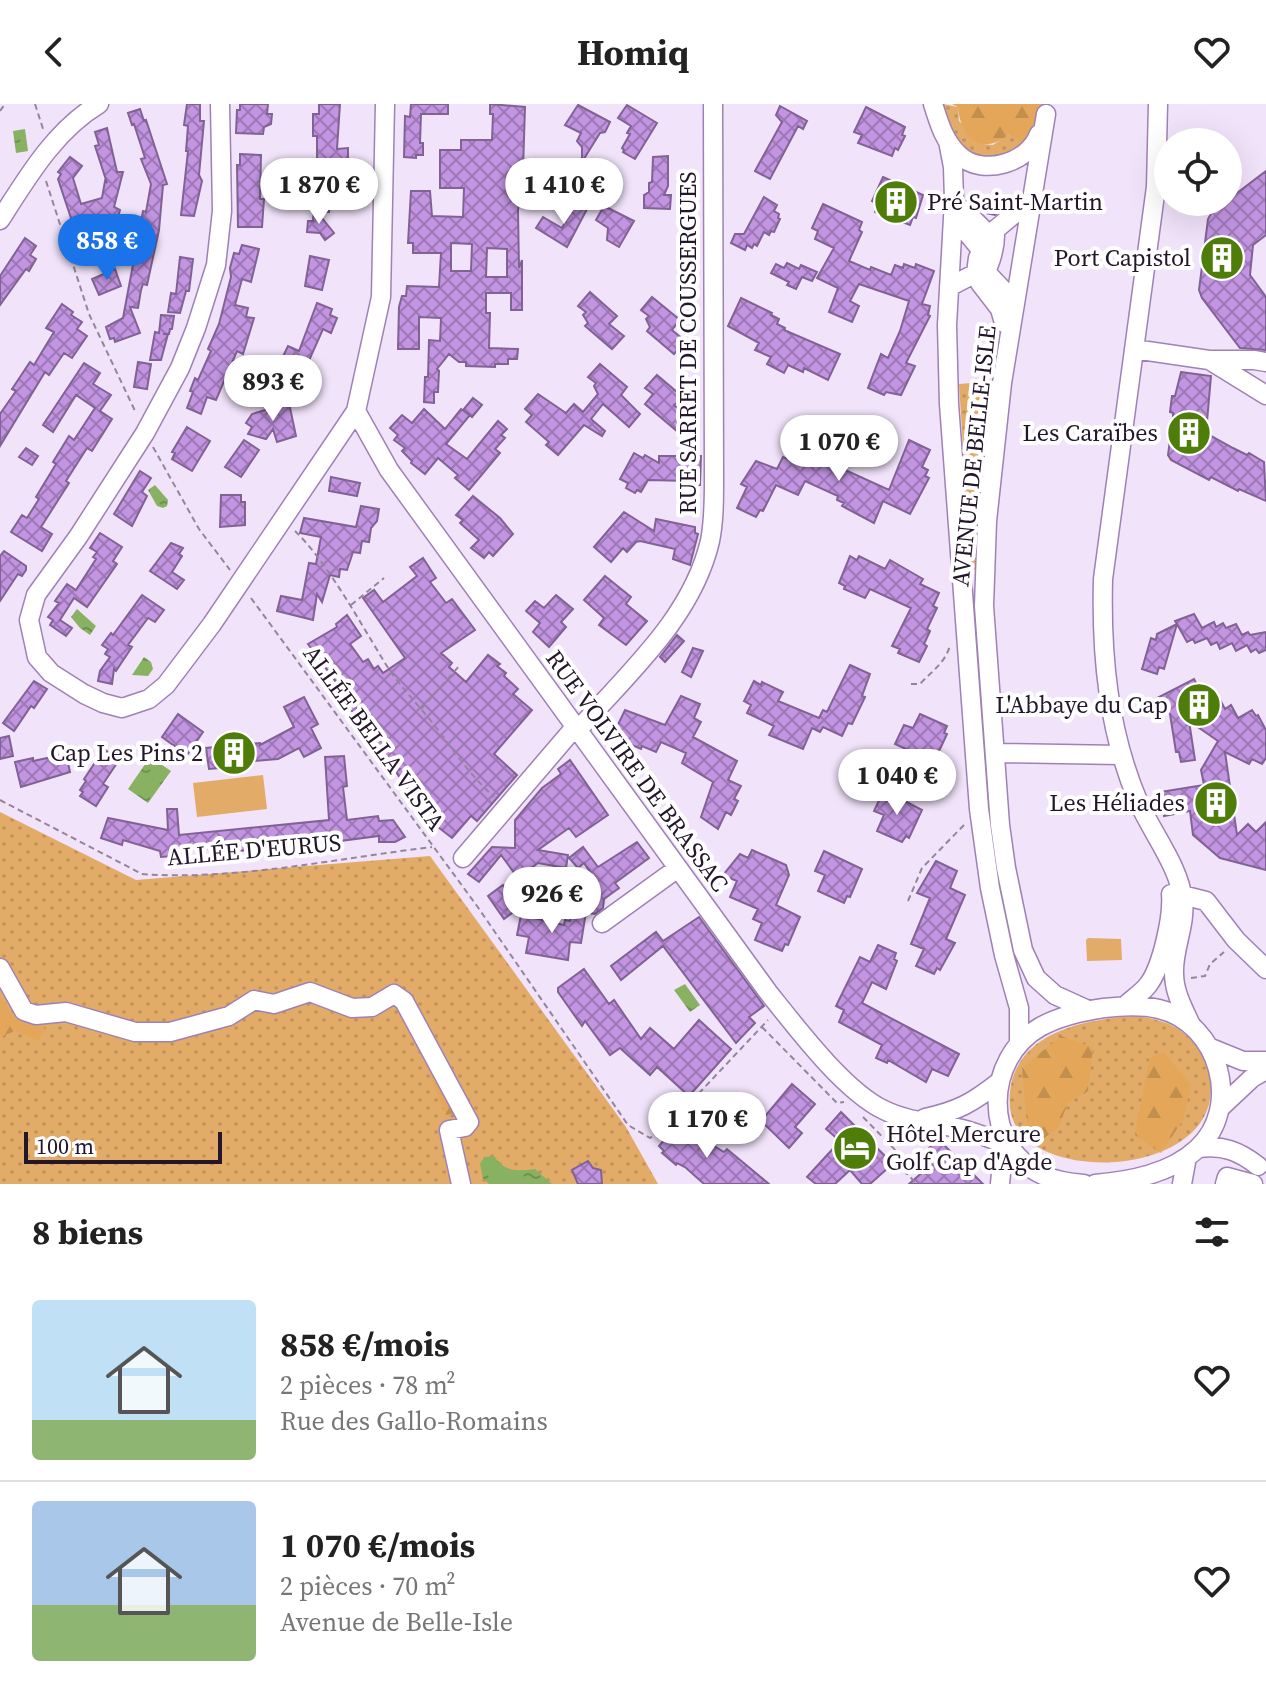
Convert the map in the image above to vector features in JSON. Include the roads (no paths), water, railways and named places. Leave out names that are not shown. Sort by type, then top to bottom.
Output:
[{"type":"street","points":[[0,220],[59,136],[79,116],[99,104]]},
{"type":"street","points":[[220,104],[222,211],[216,265],[196,328],[180,368],[145,433],[78,537],[36,595],[29,620],[37,657],[51,673],[103,703],[122,708],[139,704],[159,693],[166,685],[240,583],[356,411],[381,297],[385,104]]},
{"type":"street","name":"RUE SARRET DE COUSSERGUES","points":[[463,858],[576,728],[656,643],[700,576],[709,543],[714,480],[713,104]]},
{"type":"street","points":[[918,104],[935,111],[948,141],[961,157],[982,165],[1002,165],[1022,157],[1037,140],[1046,109]]},
{"type":"street","name":"AVENUE DE BELLE-ISLE","points":[[1046,109],[1002,383],[987,521],[984,606],[1006,868],[1023,950],[1036,978],[1055,995],[1088,1010]]},
{"type":"street","points":[[1156,109],[1156,187],[1103,579],[1103,651],[1108,697],[1121,755],[1138,800],[1163,852],[1176,870],[1182,895],[1182,916],[1173,972],[1177,995],[1191,1025],[1211,1048],[1221,1076],[1220,1108],[1208,1136],[1193,1152],[1182,1184]]},
{"type":"street","name":"AVENUE DE BELLE-ISLE","points":[[948,141],[954,200],[947,325],[949,404],[979,809],[990,888],[1019,1008],[1019,1044]]},
{"type":"street","points":[[949,287],[976,273],[989,235],[967,217],[954,200]]},
{"type":"street","points":[[1004,323],[1000,309],[980,283],[996,244],[995,230],[1031,200]]},
{"type":"street","points":[[984,276],[1004,291],[1002,383]]},
{"type":"street","points":[[1134,349],[1209,360],[1266,362]]},
{"type":"street","points":[[1209,360],[1266,395]]},
{"type":"street","name":"RUE VOLVIRE DE BRASSAC","points":[[356,411],[389,470],[781,1008],[820,1053],[869,1101],[898,1116],[965,1130],[1010,1146]]},
{"type":"street","points":[[995,753],[1121,755]]},
{"type":"street","points":[[1125,1006],[1149,985],[1158,968],[1172,906],[1171,885],[1163,852]]},
{"type":"street","points":[[602,923],[678,868]]},
{"type":"street","points":[[1182,895],[1206,901],[1266,969]]},
{"type":"street","points":[[1182,916],[1193,912],[1204,913],[1232,934]]},
{"type":"street","points":[[0,968],[24,1011],[36,1015],[66,1012],[135,1032],[170,1032],[229,1016],[254,1000],[274,1004],[310,992],[352,1008],[372,1007],[394,994],[404,1001],[469,1122],[465,1127],[449,1130],[461,1184]]},
{"type":"street","points":[[1084,1184],[1042,1175],[1024,1163],[1010,1146],[998,1114],[999,1082],[1006,1061],[1019,1044],[1039,1027],[1088,1010],[1125,1006],[1160,1009],[1191,1025]]},
{"type":"street","points":[[1211,1048],[1243,1061],[1266,1061]]},
{"type":"street","points":[[1220,1108],[1252,1078],[1266,1070]]},
{"type":"street","points":[[918,1120],[954,1112],[971,1104],[999,1082]]},
{"type":"street","points":[[1000,1184],[1010,1146]]},
{"type":"street","points":[[1095,1184],[1123,1183],[1157,1172],[1193,1152],[1216,1146],[1232,1150],[1256,1175]]},
{"type":"street","points":[[1024,1163],[1031,1184]]},
{"type":"street","points":[[1225,1184],[1227,1177],[1256,1175]]},
{"type":"water","points":[[25,129],[28,151],[16,153],[13,131]]},
{"type":"water","points":[[155,485],[168,500],[163,508],[157,506],[148,490]]},
{"type":"water","points":[[77,609],[96,626],[90,635],[71,617]]},
{"type":"water","points":[[144,657],[151,662],[153,669],[148,676],[132,675]]},
{"type":"water","points":[[150,757],[171,771],[148,803],[128,789]]},
{"type":"water","points":[[546,880],[581,886],[578,905],[551,900],[546,904],[538,893],[544,889]]},
{"type":"water","points":[[685,984],[700,1005],[690,1012],[674,990]]},
{"type":"water","points":[[494,1156],[512,1170],[535,1169],[552,1184],[489,1184],[483,1178],[480,1164],[484,1157]]},
{"type":"place","name":"Pré Saint-Martin","points":[[896,202]]},
{"type":"place","name":"Port Capistol","points":[[1222,258]]},
{"type":"place","name":"Les Caraïbes","points":[[1189,433]]},
{"type":"place","name":"L'Abbaye du Cap","points":[[1199,705]]},
{"type":"place","name":"Cap Les Pins 2","points":[[234,753]]},
{"type":"place","name":"Les Héliades","points":[[1216,803]]},
{"type":"place","name":"Hôtel Mercure Golf Cap d'Agde","points":[[855,1148]]}]
